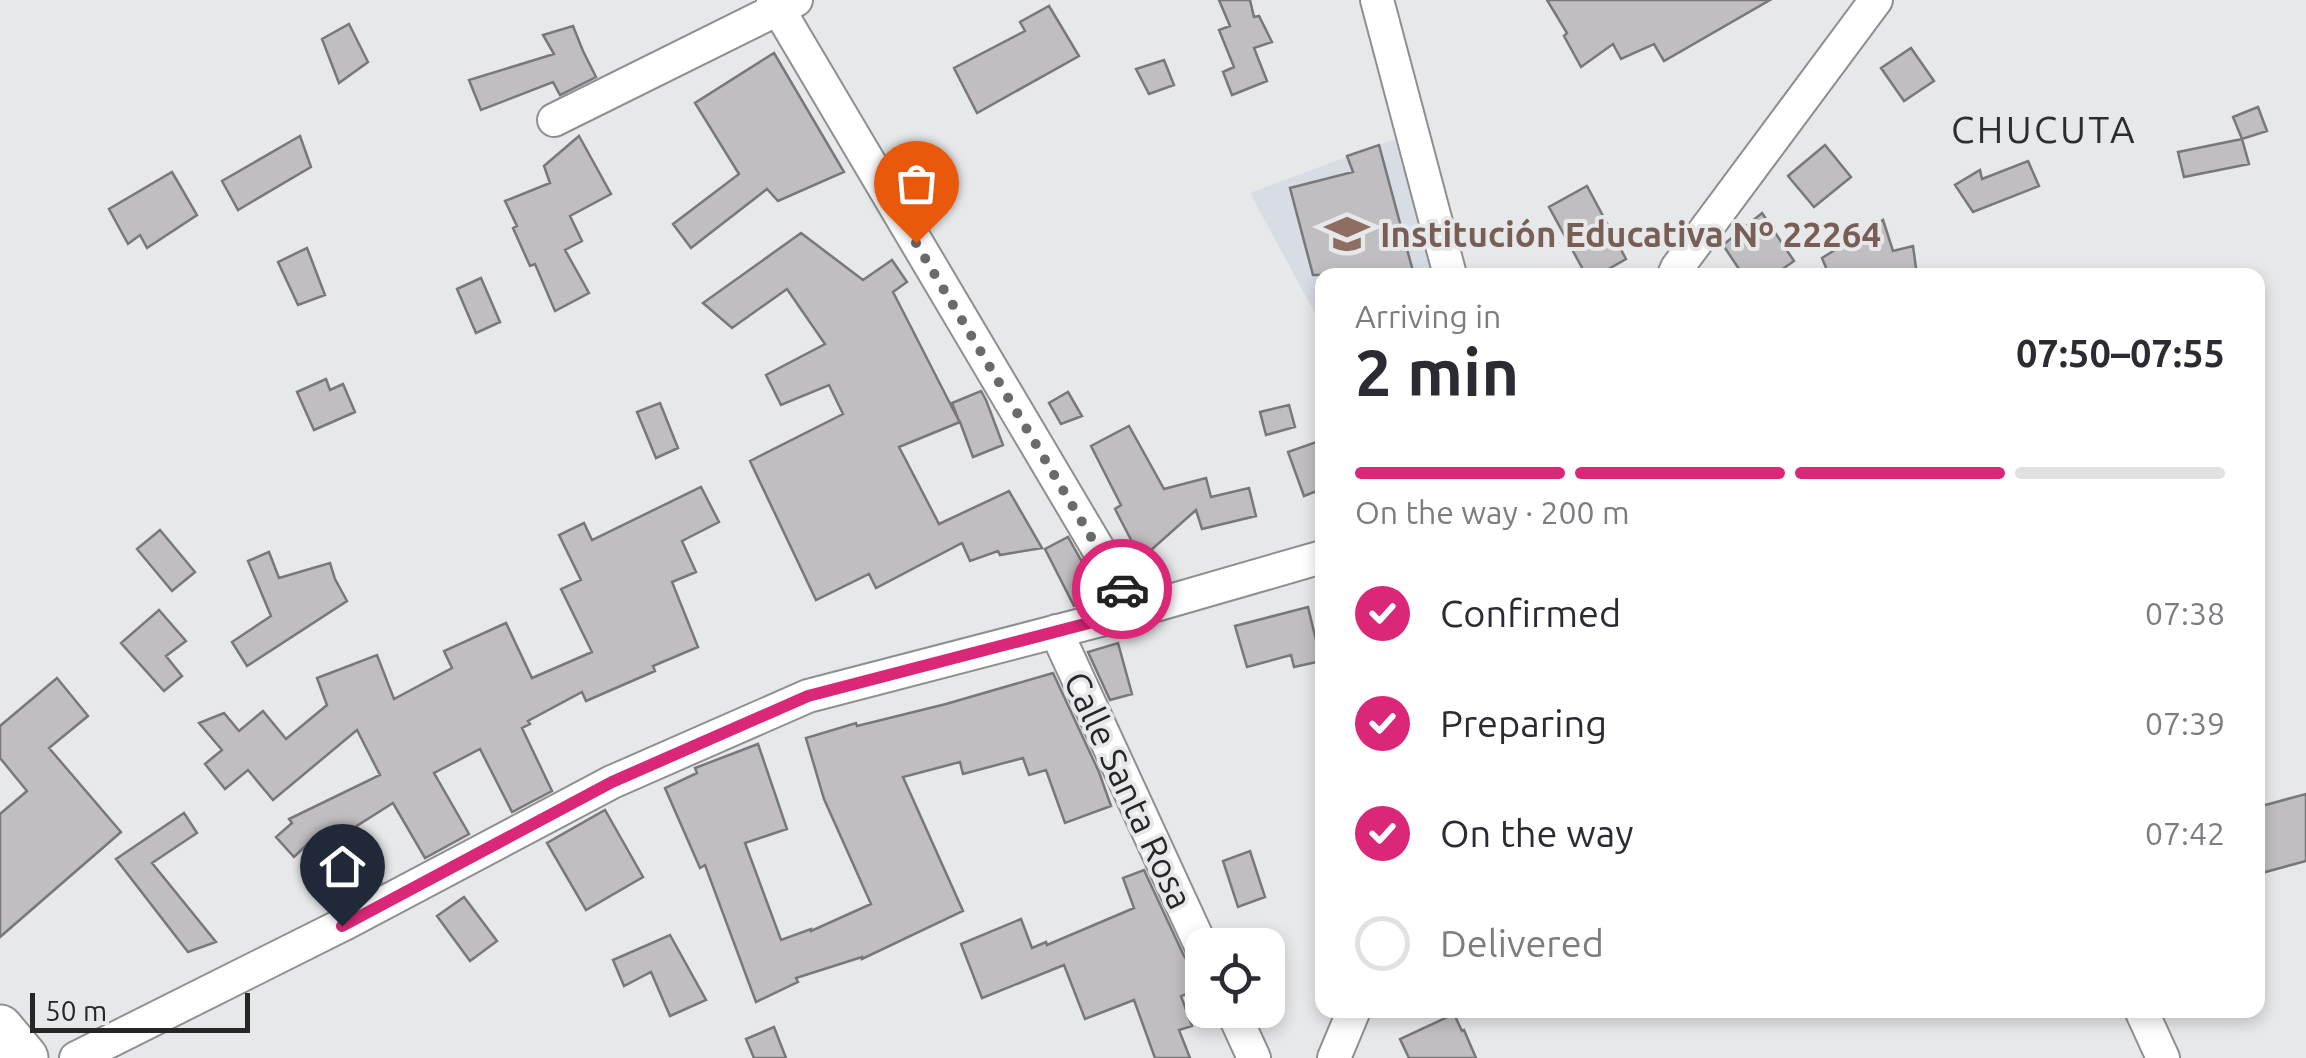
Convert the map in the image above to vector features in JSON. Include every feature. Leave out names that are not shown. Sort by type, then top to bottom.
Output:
[{"type":"main road","points":[[0,1028],[25,1058]]},
{"type":"street","points":[[1377,0],[1448,268]]},
{"type":"street","points":[[1682,268],[1876,0]]},
{"type":"street","points":[[554,120],[782,3],[1135,611]]},
{"type":"street","points":[[76,1058],[342,926],[612,782],[808,696],[1135,611],[1315,559]]},
{"type":"street","name":"Calle Santa Rosa","points":[[1056,631],[1193,928]]},
{"type":"street","points":[[1334,1058],[1351,1018]]},
{"type":"street","points":[[2145,1018],[2163,1058]]},
{"type":"street","points":[[1240,1028],[1254,1058]]},
{"type":"shaded area","name":"Institución Educativa Nº 22264","points":[[1395,139],[1431,268],[1315,268],[1315,313],[1250,193]]},
{"type":"building","points":[[1219,0],[1250,0],[1254,17],[1259,16],[1272,42],[1254,48],[1267,81],[1232,95],[1223,72],[1234,67],[1219,30],[1230,26]]},
{"type":"building","points":[[1547,0],[1770,0],[1664,61],[1654,44],[1621,59],[1613,44],[1581,67]]},
{"type":"building","points":[[1049,6],[1079,56],[977,113],[954,68],[1025,31],[1020,22]]},
{"type":"building","points":[[349,24],[368,62],[339,83],[322,39]]},
{"type":"building","points":[[573,26],[596,77],[560,95],[553,82],[481,110],[469,80],[554,54],[543,35]]},
{"type":"building","points":[[1911,48],[1934,81],[1904,101],[1881,68]]},
{"type":"building","points":[[774,53],[844,172],[778,201],[767,189],[691,248],[673,224],[739,174],[695,103]]},
{"type":"building","points":[[1164,60],[1174,85],[1149,94],[1136,69]]},
{"type":"building","points":[[2258,107],[2267,131],[2242,139],[2233,117]]},
{"type":"building","points":[[300,136],[311,167],[238,210],[222,181]]},
{"type":"building","points":[[579,136],[611,194],[570,216],[582,241],[565,250],[589,293],[555,311],[535,264],[530,266],[505,201],[550,183],[544,166]]},
{"type":"building","points":[[2242,139],[2249,164],[2184,177],[2178,152]]},
{"type":"building","points":[[1379,145],[1412,268],[1315,268],[1313,275],[1290,188],[1353,172],[1347,156]]},
{"type":"building","points":[[1825,145],[1851,177],[1814,207],[1788,176]]},
{"type":"building","points":[[2028,161],[2039,186],[1973,212],[1955,185],[1980,170],[1982,179]]},
{"type":"building","points":[[172,172],[197,215],[147,248],[140,235],[128,244],[109,209]]},
{"type":"building","points":[[1587,186],[1626,259],[1610,268],[1582,268],[1549,207]]},
{"type":"building","points":[[1762,213],[1794,261],[1784,268],[1738,268],[1723,245]]},
{"type":"building","points":[[1883,220],[1893,251],[1913,246],[1916,268],[1826,268],[1822,258]]},
{"type":"building","points":[[801,233],[863,280],[892,260],[907,282],[893,292],[959,421],[952,403],[981,391],[986,400],[1003,445],[973,457],[960,422],[899,447],[939,524],[1009,491],[1042,548],[1000,555],[998,551],[970,561],[962,543],[876,588],[869,574],[816,600],[750,461],[843,414],[829,385],[781,405],[766,375],[825,344],[787,289],[732,328],[703,303]]},
{"type":"building","points":[[307,248],[325,295],[298,305],[278,262]]},
{"type":"building","points":[[481,278],[500,322],[476,333],[457,289]]},
{"type":"building","points":[[326,379],[330,390],[343,384],[355,412],[314,430],[297,392]]},
{"type":"building","points":[[1068,392],[1082,416],[1061,424],[1049,403]]},
{"type":"building","points":[[660,403],[678,448],[656,458],[637,412]]},
{"type":"building","points":[[1289,405],[1295,427],[1266,435],[1260,412]]},
{"type":"building","points":[[1129,426],[1164,489],[1206,478],[1211,497],[1249,488],[1256,516],[1202,529],[1196,510],[1141,559],[1115,509],[1121,505],[1091,446]]},
{"type":"building","points":[[1315,442],[1315,492],[1304,496],[1288,452]]},
{"type":"building","points":[[701,487],[719,522],[682,541],[696,572],[672,582],[698,647],[586,701],[582,692],[528,721],[530,724],[522,728],[552,791],[512,812],[480,749],[434,773],[469,834],[425,858],[393,803],[344,834],[381,882],[357,892],[314,838],[294,857],[276,837],[292,823],[289,819],[380,775],[357,730],[273,800],[248,770],[225,789],[205,764],[222,750],[199,723],[224,713],[239,731],[263,711],[286,739],[327,705],[317,678],[377,655],[394,699],[452,668],[444,651],[506,623],[532,678],[592,652],[561,589],[581,580],[559,535],[584,523],[592,540]]},
{"type":"building","points":[[160,530],[195,572],[172,591],[137,549]]},
{"type":"building","points":[[1068,537],[1101,596],[1074,606],[1045,549]]},
{"type":"building","points":[[269,552],[279,578],[330,563],[347,601],[247,666],[232,642],[271,616],[248,561]]},
{"type":"building","points":[[1308,607],[1315,636],[1315,662],[1294,667],[1291,655],[1247,667],[1235,626]]},
{"type":"building","points":[[159,610],[186,641],[166,656],[182,676],[164,691],[121,643]]},
{"type":"building","points":[[1118,643],[1132,694],[1110,700],[1088,652]]},
{"type":"building","points":[[1053,673],[1111,806],[1065,823],[1046,770],[1029,775],[1023,758],[963,774],[960,762],[903,777],[963,911],[862,959],[796,978],[798,982],[756,1002],[705,865],[700,868],[665,788],[697,773],[695,768],[758,744],[787,829],[745,843],[781,940],[871,904],[824,799],[806,738]]},
{"type":"building","points":[[57,678],[88,716],[49,748],[121,832],[0,937],[0,814],[27,791],[0,758],[0,726]]},
{"type":"building","points":[[2306,794],[2306,861],[2265,872],[2265,805]]},
{"type":"building","points":[[605,810],[643,877],[586,910],[547,843]]},
{"type":"building","points":[[184,813],[197,833],[152,863],[216,942],[188,952],[116,859]]},
{"type":"building","points":[[1250,851],[1265,897],[1238,907],[1223,861]]},
{"type":"building","points":[[1144,870],[1185,957],[1185,995],[1181,996],[1186,1028],[1179,1030],[1190,1058],[1155,1058],[1134,1000],[1085,1019],[1064,965],[982,998],[961,944],[1021,919],[1032,948],[1046,942],[1047,945],[1134,908],[1123,878]]},
{"type":"building","points":[[464,897],[497,941],[470,961],[437,916]]},
{"type":"building","points":[[670,935],[706,1000],[670,1016],[651,972],[624,986],[613,960]]},
{"type":"building","points":[[1445,1018],[1456,1018],[1476,1058],[1409,1058],[1400,1039]]},
{"type":"building","points":[[774,1027],[786,1058],[754,1058],[746,1039]]},
{"type":"way so far","points":[[916,243],[1122,589]]},
{"type":"place","name":"Institución Educativa Nº 22264","points":[[1347,234]]},
{"type":"district","name":"CHUCUTA","points":[[2044,129]]},
{"type":"route","points":[[342,926],[612,782],[808,696],[1135,611],[1122,589]]}]
